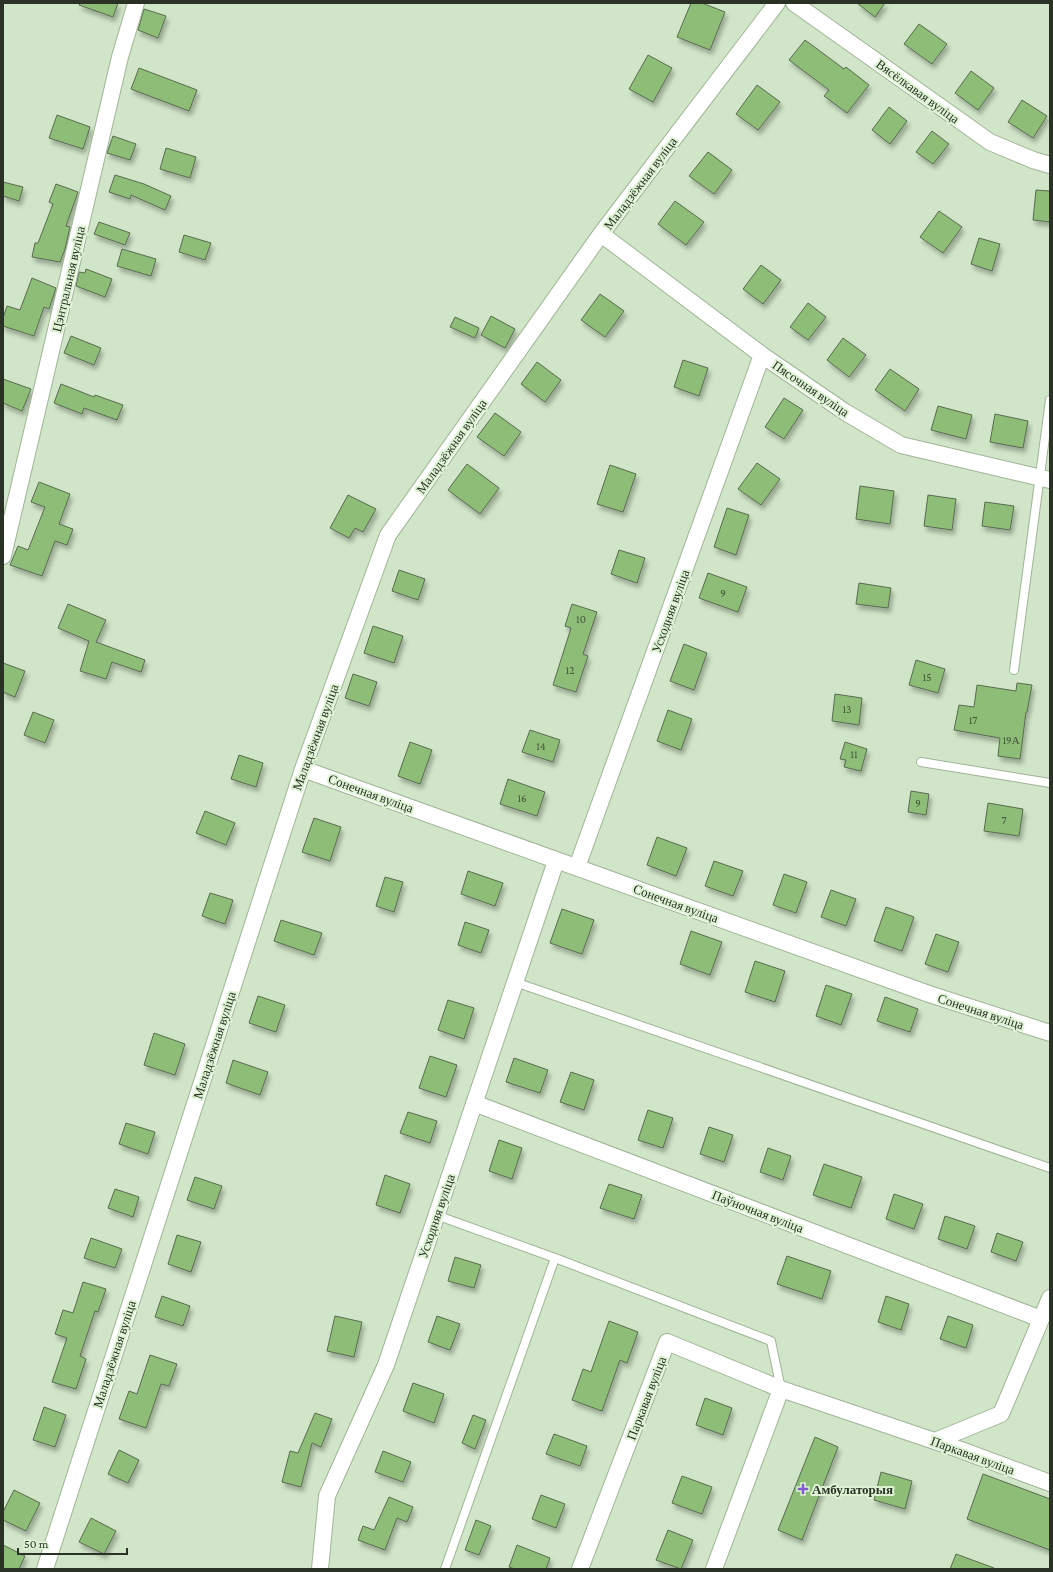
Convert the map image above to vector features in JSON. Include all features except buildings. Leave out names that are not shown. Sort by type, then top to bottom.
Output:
[{"type":"street","name":"Цэнтральная вуліца","points":[[3,556],[120,57],[136,3]]},
{"type":"street","name":"Маладзёжная вуліца","points":[[45,1569],[303,769],[388,535],[601,234],[777,3]]},
{"type":"street","name":"Вясёлкавая вуліца","points":[[794,3],[990,142],[1033,160],[1050,165]]},
{"type":"street","name":"Пясочная вуліца","points":[[601,234],[762,355],[845,412],[901,445],[1045,479]]},
{"type":"street","name":"Усходняя вуліца","points":[[578,867],[762,355]]},
{"type":"street","name":"Сонечная вуліца","points":[[303,769],[929,994],[1050,1033]]},
{"type":"street","name":"Усходняя вуліца","points":[[320,1569],[327,1496],[386,1365],[556,861]]},
{"type":"street","name":"Паўночная вуліца","points":[[474,1103],[1041,1319]]},
{"type":"street","points":[[935,1441],[1001,1414],[1050,1298]]},
{"type":"street","name":"Паркавая вуліца","points":[[580,1569],[667,1342],[781,1389],[935,1441],[1050,1483]]},
{"type":"street","points":[[714,1569],[781,1389]]},
{"type":"lane","points":[[1014,670],[1045,479],[1050,400]]},
{"type":"lane","points":[[921,762],[1050,783]]},
{"type":"lane","points":[[515,982],[1050,1168]]},
{"type":"lane","points":[[436,1215],[555,1258],[771,1341],[781,1389]]},
{"type":"lane","points":[[445,1569],[555,1258]]},
{"type":"place","name":"Амбулаторыя","points":[[803,1489]]}]
